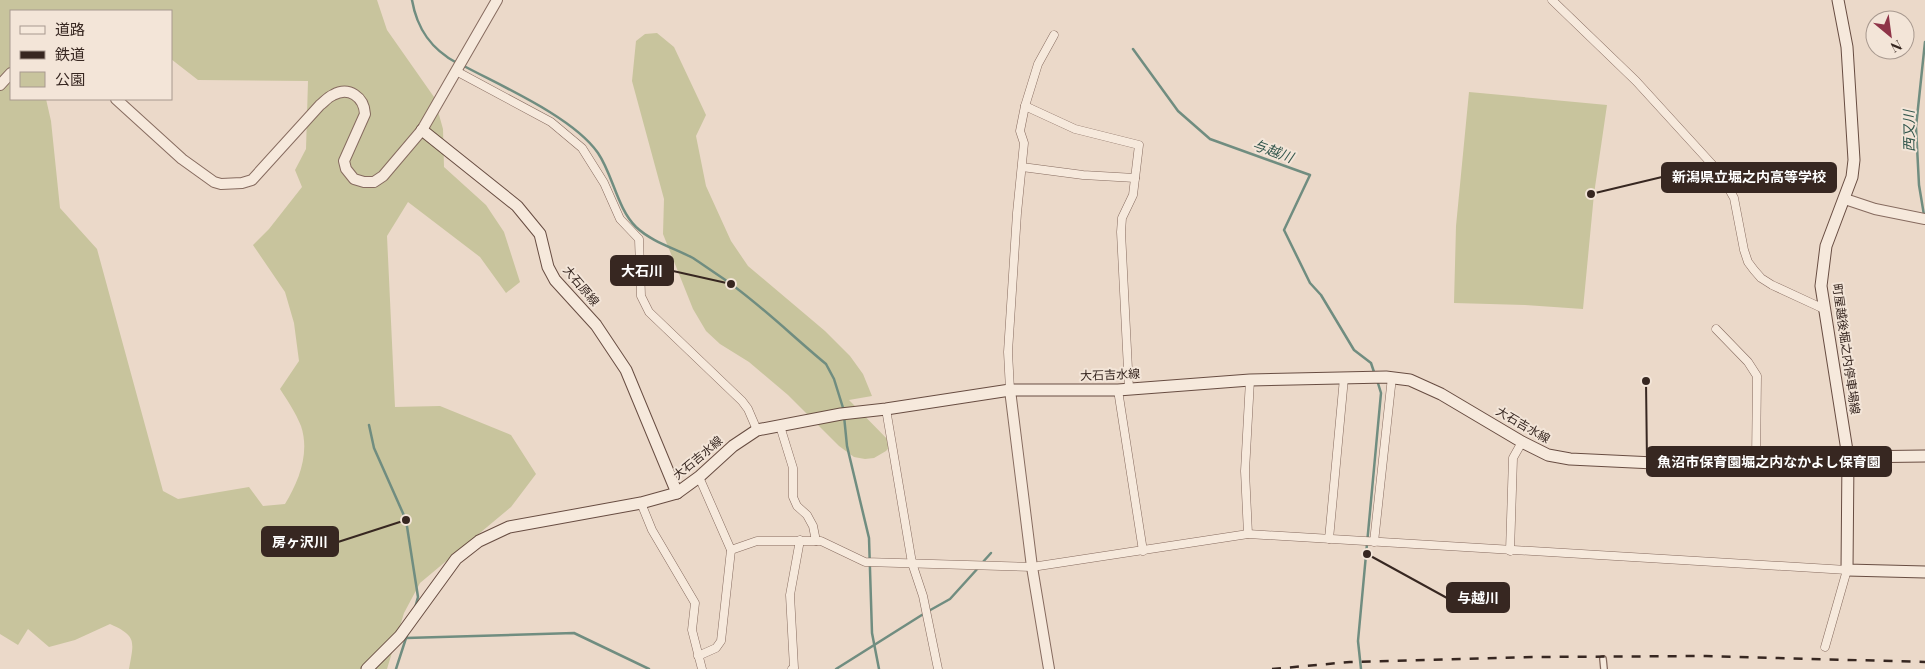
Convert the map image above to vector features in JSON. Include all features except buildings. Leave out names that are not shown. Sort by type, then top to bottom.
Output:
[{"type":"main road","name":"町屋越後堀之内停車場線","points":[[1838,0],[1847,47],[1854,160],[1852,177],[1845,199],[1826,246],[1821,286],[1848,456],[1847,570]]},
{"type":"main road","name":"大石原線","points":[[422,130],[517,206],[540,234],[548,267],[555,280],[596,325],[626,370],[677,493]]},
{"type":"main road","name":"大石吉水線","points":[[367,669],[400,636],[456,559],[479,541],[509,527],[641,503],[677,493],[699,477],[733,446],[757,430],[845,413],[886,409],[1010,390],[1124,389],[1250,380],[1392,378],[1410,380],[1441,394],[1522,442],[1548,455],[1570,459],[1654,463],[1848,456],[1925,456]]},
{"type":"main road","points":[[1847,570],[1925,572]]},
{"type":"street","points":[[117,100],[182,158],[214,182],[221,184],[242,183],[252,180],[320,105],[332,95],[342,92],[358,96],[364,105],[365,114],[344,161],[346,169],[354,179],[374,182],[383,176],[422,130],[497,0]]},
{"type":"street","points":[[1552,0],[1636,81],[1720,173],[1734,198],[1744,250],[1748,262],[1754,270],[1772,285],[1824,309]]},
{"type":"street","points":[[1049,669],[1032,567],[1010,390],[1008,352],[1024,143],[1020,130],[1038,64],[1054,35]]},
{"type":"street","points":[[457,70],[551,122],[582,148],[604,183],[620,219],[639,239],[641,296],[649,312],[742,401],[748,409],[757,430]]},
{"type":"street","points":[[0,85],[10,74]]},
{"type":"street","points":[[1025,106],[1075,129],[1139,145],[1133,195],[1122,218],[1121,232],[1124,389],[1144,551]]},
{"type":"street","points":[[1022,168],[1083,175],[1135,178]]},
{"type":"street","points":[[1845,199],[1875,209],[1920,218]]},
{"type":"street","points":[[1716,329],[1748,362],[1757,376],[1756,460]]},
{"type":"street","points":[[1329,540],[1344,378]]},
{"type":"street","points":[[1374,542],[1392,378]]},
{"type":"street","points":[[1248,534],[1245,471],[1250,380]]},
{"type":"street","points":[[886,409],[912,563],[927,612],[938,669]]},
{"type":"street","points":[[780,426],[793,468],[794,497],[797,506],[807,515],[813,526],[816,541]]},
{"type":"street","points":[[1510,551],[1513,458],[1522,442]]},
{"type":"street","points":[[698,656],[716,648],[721,641],[731,550],[699,477]]},
{"type":"street","points":[[641,503],[652,530],[695,603],[692,630],[702,669]]},
{"type":"street","points":[[731,550],[757,541],[821,541],[865,562],[1032,567],[1248,534],[1847,570],[1825,647]]},
{"type":"street","points":[[792,669],[794,668],[794,657],[790,595],[800,540]]},
{"type":"street","points":[[1603,659],[1604,669]]},
{"type":"green space","points":[[0,0],[377,0],[387,30],[434,97],[443,129],[444,167],[486,205],[504,232],[520,282],[506,293],[480,257],[408,202],[387,236],[395,407],[440,406],[511,435],[536,474],[511,507],[420,583],[404,613],[387,669],[129,669],[132,640],[125,632],[110,624],[75,640],[49,647],[28,629],[18,645],[0,634]],"holes":[[[10,10],[172,10],[172,60],[198,80],[308,81],[306,149],[295,170],[302,187],[269,229],[253,245],[285,292],[294,323],[299,361],[280,389],[299,421],[304,446],[304,456],[299,476],[285,504],[263,506],[249,487],[178,499],[163,491],[97,249],[60,208],[51,121],[46,100],[10,100]]]},
{"type":"green space","points":[[657,33],[674,47],[706,115],[696,136],[706,186],[731,241],[748,266],[825,331],[850,356],[863,374],[872,396],[849,400],[892,444],[886,451],[874,458],[854,457],[839,446],[788,395],[749,362],[720,344],[706,331],[693,309],[663,234],[664,199],[632,81],[636,41],[645,34]]},
{"type":"green space","points":[[1469,92],[1607,105],[1594,194],[1583,309],[1454,303],[1456,226]]},
{"type":"waterway","points":[[412,0],[417,20],[427,37],[433,45],[457,63]]},
{"type":"waterway","name":"西又川","points":[[1924,215],[1919,185],[1916,127],[1925,42]]},
{"type":"waterway","name":"与越川","points":[[1133,49],[1178,111],[1210,139],[1310,175],[1284,230],[1310,283],[1321,295],[1354,350],[1371,363],[1375,375]]},
{"type":"waterway","points":[[462,65],[535,103],[572,127],[587,140],[598,153],[608,171],[624,211],[636,227],[656,241],[693,258],[734,286],[826,364],[834,379],[844,411]]},
{"type":"waterway","name":"与越川","points":[[1361,669],[1358,641],[1381,393],[1377,380]]},
{"type":"waterway","points":[[844,416],[847,446],[869,538],[872,633],[879,669]]},
{"type":"waterway","points":[[369,425],[374,448],[406,520],[418,597],[415,608]]},
{"type":"waterway","points":[[982,563],[991,553]]},
{"type":"waterway","points":[[836,669],[950,599],[979,567]]},
{"type":"waterway","points":[[406,638],[574,633],[649,669]]},
{"type":"waterway","points":[[396,669],[407,635]]},
{"type":"railway","points":[[1272,669],[1350,662],[1536,657],[1706,656],[1925,662]]},
{"type":"place","name":"新潟県立堀之内高等学校","points":[[1591,194]]},
{"type":"place","name":"大石川","points":[[731,284]]},
{"type":"place","name":"魚沼市保育園堀之内なかよし保育園","points":[[1646,381]]},
{"type":"place","name":"房ヶ沢川","points":[[406,520]]},
{"type":"place","name":"与越川","points":[[1367,554]]}]
